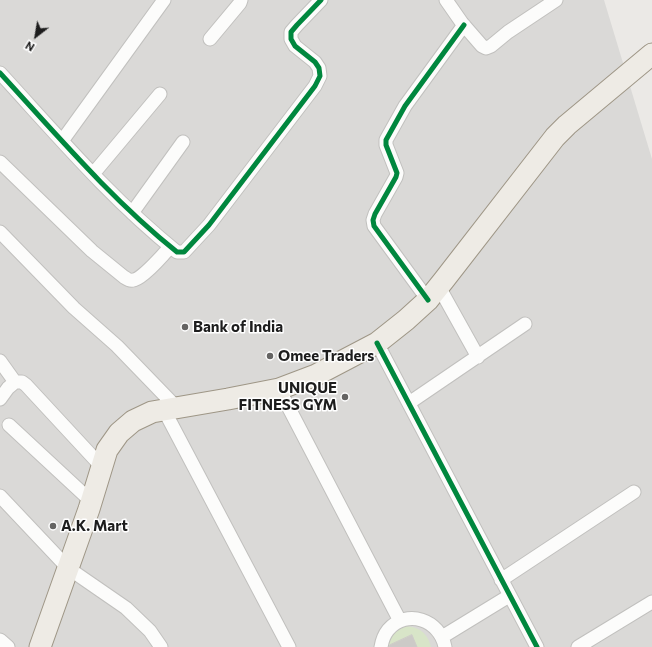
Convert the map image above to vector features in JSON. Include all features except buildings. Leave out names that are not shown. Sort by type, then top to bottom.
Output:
[{"type":"main road","points":[[40,647],[92,502],[108,450],[119,433],[133,421],[152,412],[279,389],[316,375],[377,343],[406,320],[433,293],[555,137],[567,125],[652,54]]},
{"type":"street","points":[[62,141],[164,0]]},
{"type":"street","points":[[210,39],[241,0]]},
{"type":"street","points":[[0,73],[93,174],[132,213],[170,247],[177,252],[184,252],[209,225],[320,76],[319,68],[315,62],[295,46],[290,39],[291,32],[321,0]]},
{"type":"street","points":[[446,0],[464,25],[482,46],[486,48],[556,0]]},
{"type":"street","points":[[464,25],[404,106],[386,140],[386,145],[397,173],[396,178],[373,220],[374,226],[382,238],[433,293],[478,357]]},
{"type":"street","points":[[93,174],[160,94]]},
{"type":"street","points":[[132,213],[183,142]]},
{"type":"street","points":[[0,162],[92,251],[124,277],[130,280],[135,280],[142,275],[170,247]]},
{"type":"street","points":[[0,232],[74,308],[117,346],[171,409],[289,647]]},
{"type":"street","points":[[409,403],[525,324]]},
{"type":"street","points":[[377,343],[537,647]]},
{"type":"street","points":[[0,361],[15,382]]},
{"type":"street","points":[[0,399],[8,388],[15,382],[22,382],[102,467]]},
{"type":"street","points":[[279,389],[400,621]]},
{"type":"street","points":[[9,425],[92,502]]},
{"type":"street","points":[[501,580],[634,492]]},
{"type":"street","points":[[0,496],[68,568],[126,608],[150,631],[161,647]]},
{"type":"street","points":[[381,647],[385,634],[392,626],[400,621],[410,618],[429,622],[436,628],[443,642],[509,596]]},
{"type":"street","points":[[578,647],[652,602]]},
{"type":"street","points":[[0,640],[8,647]]},
{"type":"shaded area","points":[[0,0],[604,0],[652,159],[652,647],[0,647]]},
{"type":"green space","points":[[404,626],[422,631],[431,647],[383,647],[390,632]]},
{"type":"cycle path","points":[[0,73],[107,188],[153,232],[177,252],[184,252],[209,225],[315,86],[320,76],[319,68],[315,62],[295,46],[291,39],[291,32],[321,0]]},
{"type":"cycle path","points":[[428,300],[374,226],[373,220],[397,173],[386,145],[386,140],[405,106],[464,25]]},
{"type":"cycle path","points":[[377,343],[537,647]]},
{"type":"place","name":"Bank of India","points":[[185,327]]},
{"type":"place","name":"Omee Traders","points":[[270,356]]},
{"type":"place","name":"UNIQUE FITNESS GYM","points":[[345,397]]},
{"type":"place","name":"A.K. Mart","points":[[53,526]]}]
